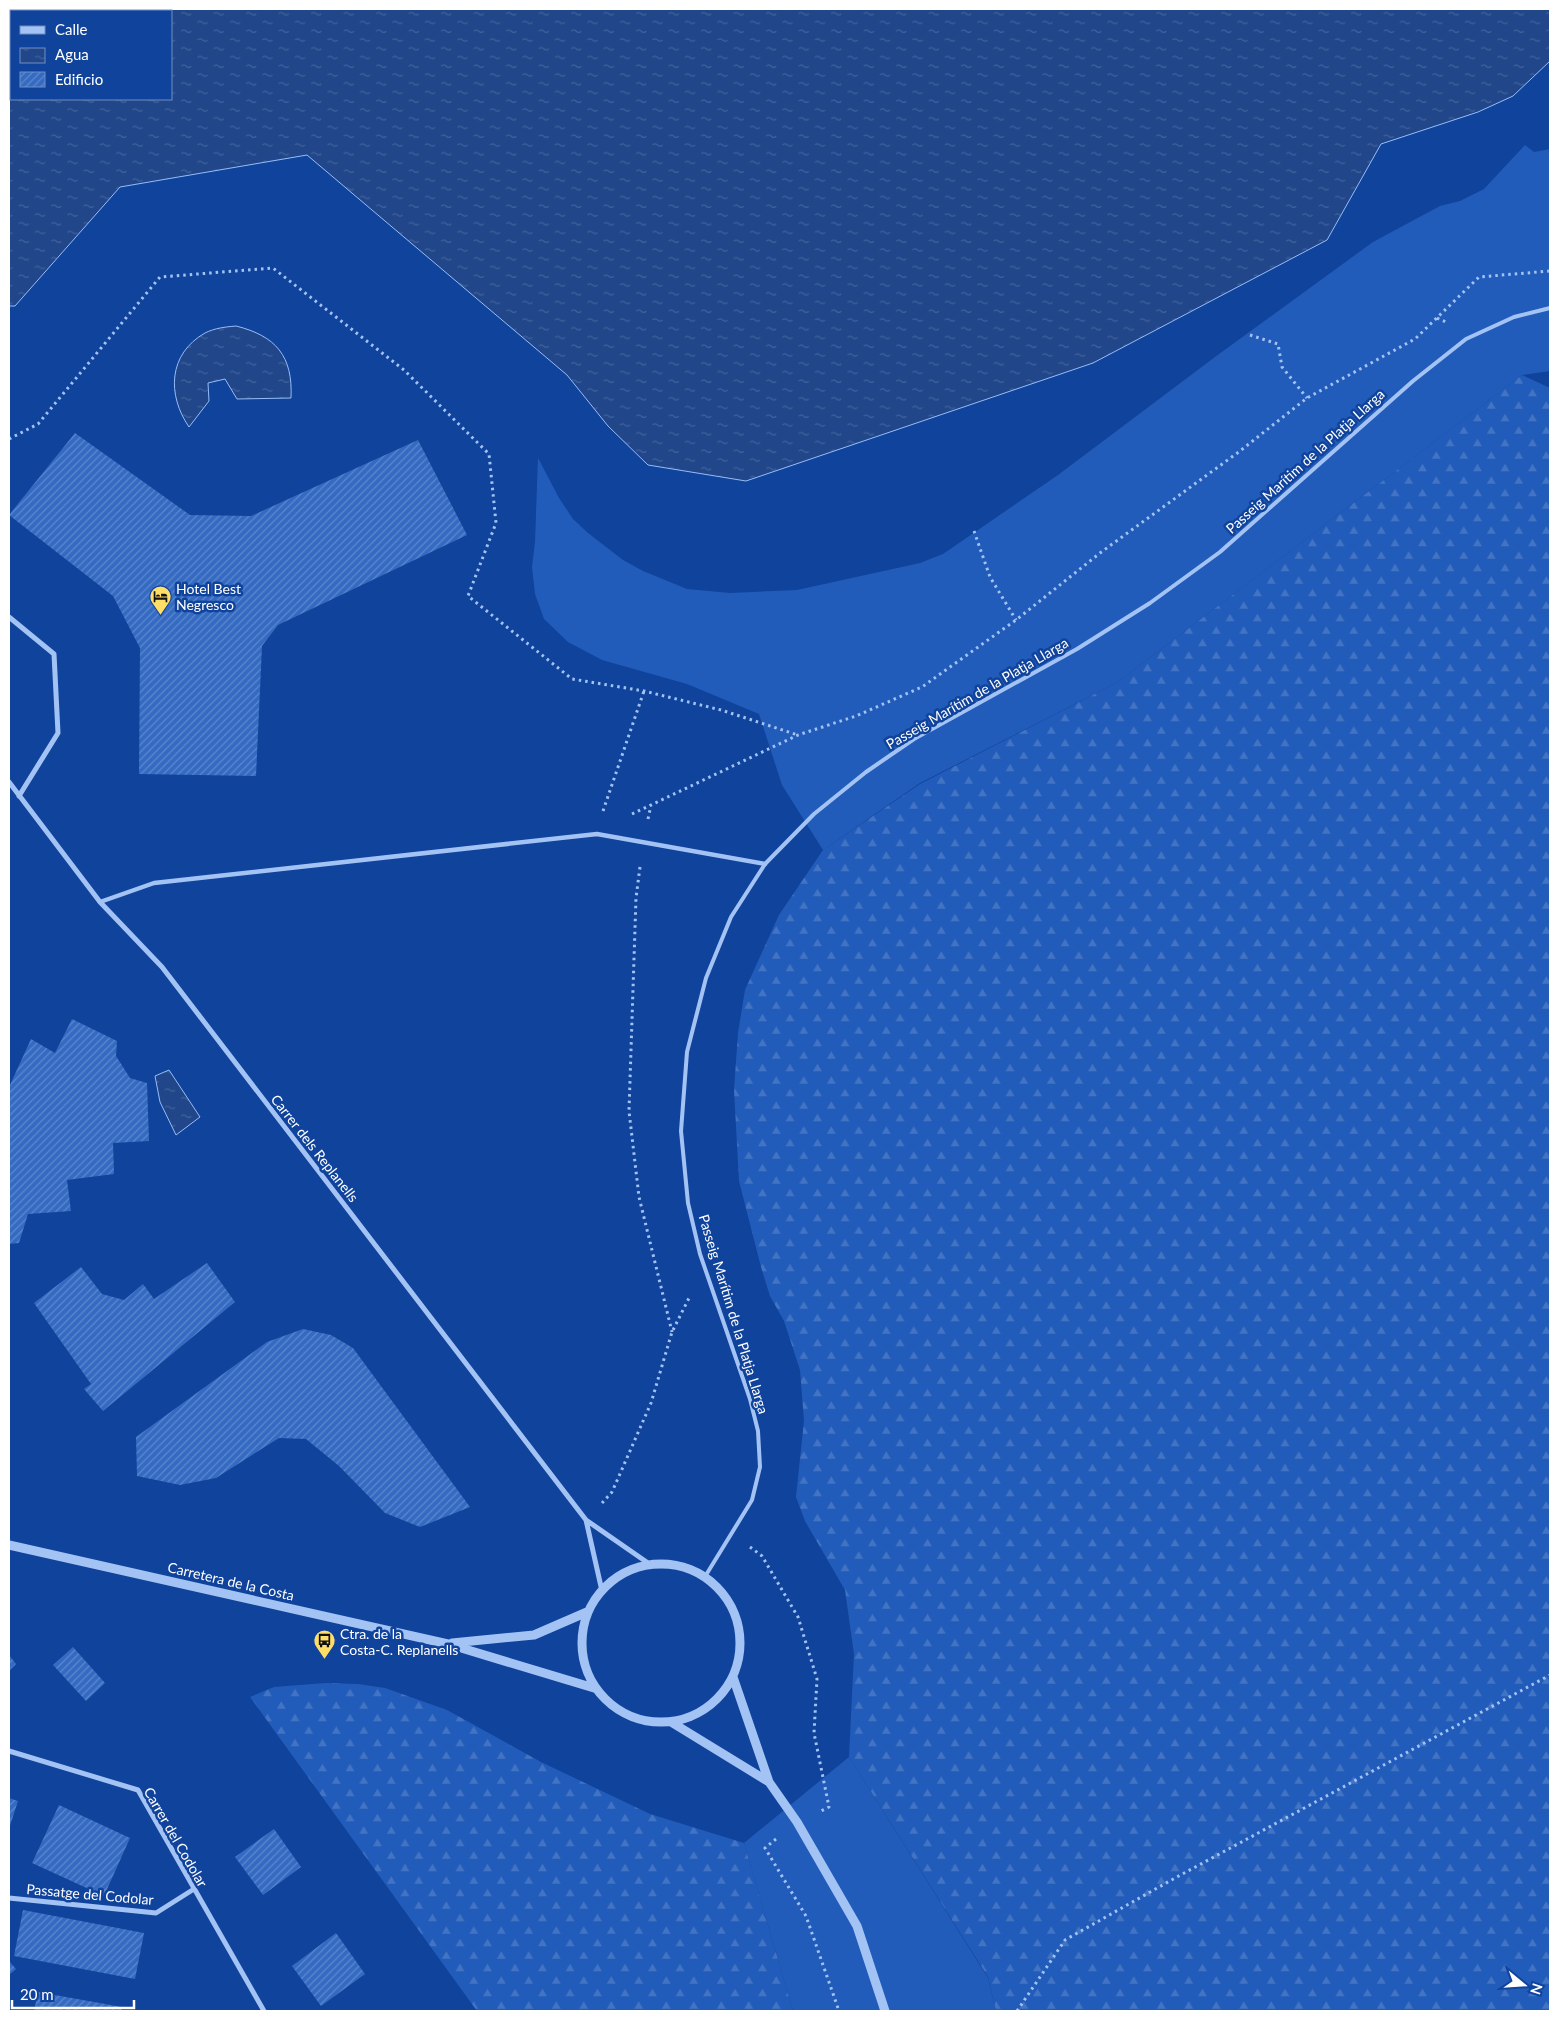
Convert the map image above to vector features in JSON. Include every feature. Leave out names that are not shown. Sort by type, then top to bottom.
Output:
[{"type":"street","points":[[9,617],[54,654],[58,733],[20,796]]},
{"type":"street","name":"Carrer dels Replanells","points":[[9,782],[100,902],[162,966],[586,1520],[648,1563]]},
{"type":"street","points":[[100,902],[154,882],[597,834],[765,864]]},
{"type":"street","name":"Carrer dels Replanells","points":[[586,1520],[602,1591]]},
{"type":"street","name":"Carretera de la Costa","points":[[9,1545],[448,1644],[594,1688]]},
{"type":"street","points":[[671,1722],[710,1706],[733,1677],[741,1638],[732,1604],[706,1575],[648,1563],[609,1581],[587,1612],[581,1646],[594,1688],[625,1715],[671,1722],[769,1782]]},
{"type":"street","name":"Carretera de la Costa","points":[[448,1644],[534,1635],[587,1612]]},
{"type":"street","points":[[733,1677],[769,1782],[797,1822],[857,1926],[885,2011]]},
{"type":"street","name":"Carrer del Codolar","points":[[9,1751],[138,1790],[264,2011]]},
{"type":"street","name":"Passatge del Codolar","points":[[9,1898],[156,1913],[194,1889]]},
{"type":"lane","name":"Passeig Marítim de la Platja Llarga","points":[[706,1575],[752,1500],[760,1467],[758,1431],[750,1399],[700,1254],[688,1204],[680,1131],[687,1052],[706,978],[731,917],[765,864],[814,814],[866,772],[914,739],[1077,649],[1150,602],[1220,552],[1406,387],[1466,339],[1514,317],[1550,308]]},
{"type":"path","points":[[9,440],[38,424],[160,277],[273,268],[404,370],[489,454],[496,523],[468,596],[572,679],[644,691],[722,710],[798,735]]},
{"type":"path","points":[[597,834],[651,805],[798,735],[856,716],[922,686],[1016,620],[1100,553],[1240,451],[1307,398],[1415,339],[1480,277],[1550,271]]},
{"type":"path","points":[[1250,334],[1278,344],[1282,367],[1307,398]]},
{"type":"path","points":[[974,531],[990,577],[1016,620]]},
{"type":"path","points":[[597,834],[619,761],[644,691]]},
{"type":"path","points":[[586,1520],[612,1492],[651,1403],[672,1332],[639,1197],[629,1111],[636,898],[642,842],[651,805]]},
{"type":"path","points":[[732,1532],[762,1556],[798,1617],[817,1679],[814,1733],[829,1807],[797,1822],[765,1848],[806,1916],[839,2011]]},
{"type":"path","points":[[1017,2011],[1065,1940],[1175,1878],[1550,1675]]},
{"type":"green space","points":[[1525,145],[1534,152],[1550,149],[1550,371],[1522,375],[1118,682],[920,783],[823,850],[782,785],[759,714],[687,684],[602,660],[568,642],[544,619],[535,594],[532,567],[535,542],[538,458],[559,498],[573,519],[588,533],[623,560],[643,571],[687,589],[730,593],[797,590],[920,563],[943,554],[1058,475],[1215,357],[1373,242],[1440,206],[1460,201],[1484,189]]},
{"type":"green space","points":[[1522,375],[1550,388],[1550,2011],[996,2011],[988,1977],[849,1757],[854,1654],[845,1590],[805,1521],[796,1497],[804,1421],[800,1370],[784,1321],[770,1296],[739,1181],[734,1090],[738,1033],[745,990],[779,915],[823,850],[920,784],[1118,682]]},
{"type":"green space","points":[[326,1683],[358,1684],[385,1688],[447,1710],[541,1762],[650,1814],[744,1843],[793,2011],[477,2011],[250,1697],[274,1687]]},
{"type":"green space","points":[[849,1757],[988,1978],[996,2011],[793,2011],[744,1843]]},
{"type":"water","points":[[9,9],[1550,9],[1550,61],[1513,96],[1478,112],[1381,144],[1327,240],[1093,363],[746,481],[648,465],[608,426],[567,375],[307,155],[120,187],[15,306],[9,306]]},
{"type":"water","points":[[236,326],[262,336],[272,342],[279,350],[289,370],[291,398],[237,399],[225,379],[208,383],[209,401],[189,427],[177,402],[175,376],[178,364],[184,352],[205,333],[224,327]]},
{"type":"water","points":[[169,1070],[200,1117],[176,1135],[160,1102],[155,1076]]},
{"type":"building","points":[[75,433],[190,515],[251,516],[418,440],[467,535],[278,625],[262,646],[256,776],[139,774],[140,648],[113,596],[9,515]]},
{"type":"building","points":[[72,1019],[117,1041],[116,1056],[130,1078],[147,1083],[149,1141],[113,1143],[114,1174],[67,1180],[71,1211],[28,1214],[19,1243],[9,1244],[9,1084],[31,1039],[55,1053]]},
{"type":"building","points":[[207,1263],[235,1302],[103,1411],[84,1389],[91,1384],[34,1303],[81,1267],[102,1294],[124,1300],[143,1284],[154,1299]]},
{"type":"building","points":[[303,1329],[331,1335],[353,1348],[470,1507],[420,1527],[385,1513],[339,1466],[306,1439],[279,1438],[216,1478],[180,1485],[137,1476],[136,1437],[267,1342]]},
{"type":"building","points":[[73,1647],[105,1683],[86,1701],[53,1665]]},
{"type":"building","points":[[9,1655],[16,1664],[9,1671]]},
{"type":"building","points":[[9,1798],[18,1801],[9,1829]]},
{"type":"building","points":[[59,1805],[130,1838],[104,1896],[32,1863]]},
{"type":"building","points":[[274,1829],[301,1867],[263,1895],[235,1857]]},
{"type":"building","points":[[23,1910],[144,1933],[135,1979],[14,1956]]},
{"type":"building","points":[[336,1933],[365,1974],[321,2006],[292,1966]]},
{"type":"building","points":[[9,1961],[16,1969],[9,1975]]},
{"type":"building","points":[[38,1992],[122,2007],[121,2011],[34,2011]]},
{"type":"place","name":"Hotel Best Negresco","points":[[160,615]]},
{"type":"place","name":"Ctra. de la Costa-C. Replanells","points":[[324,1660]]}]
